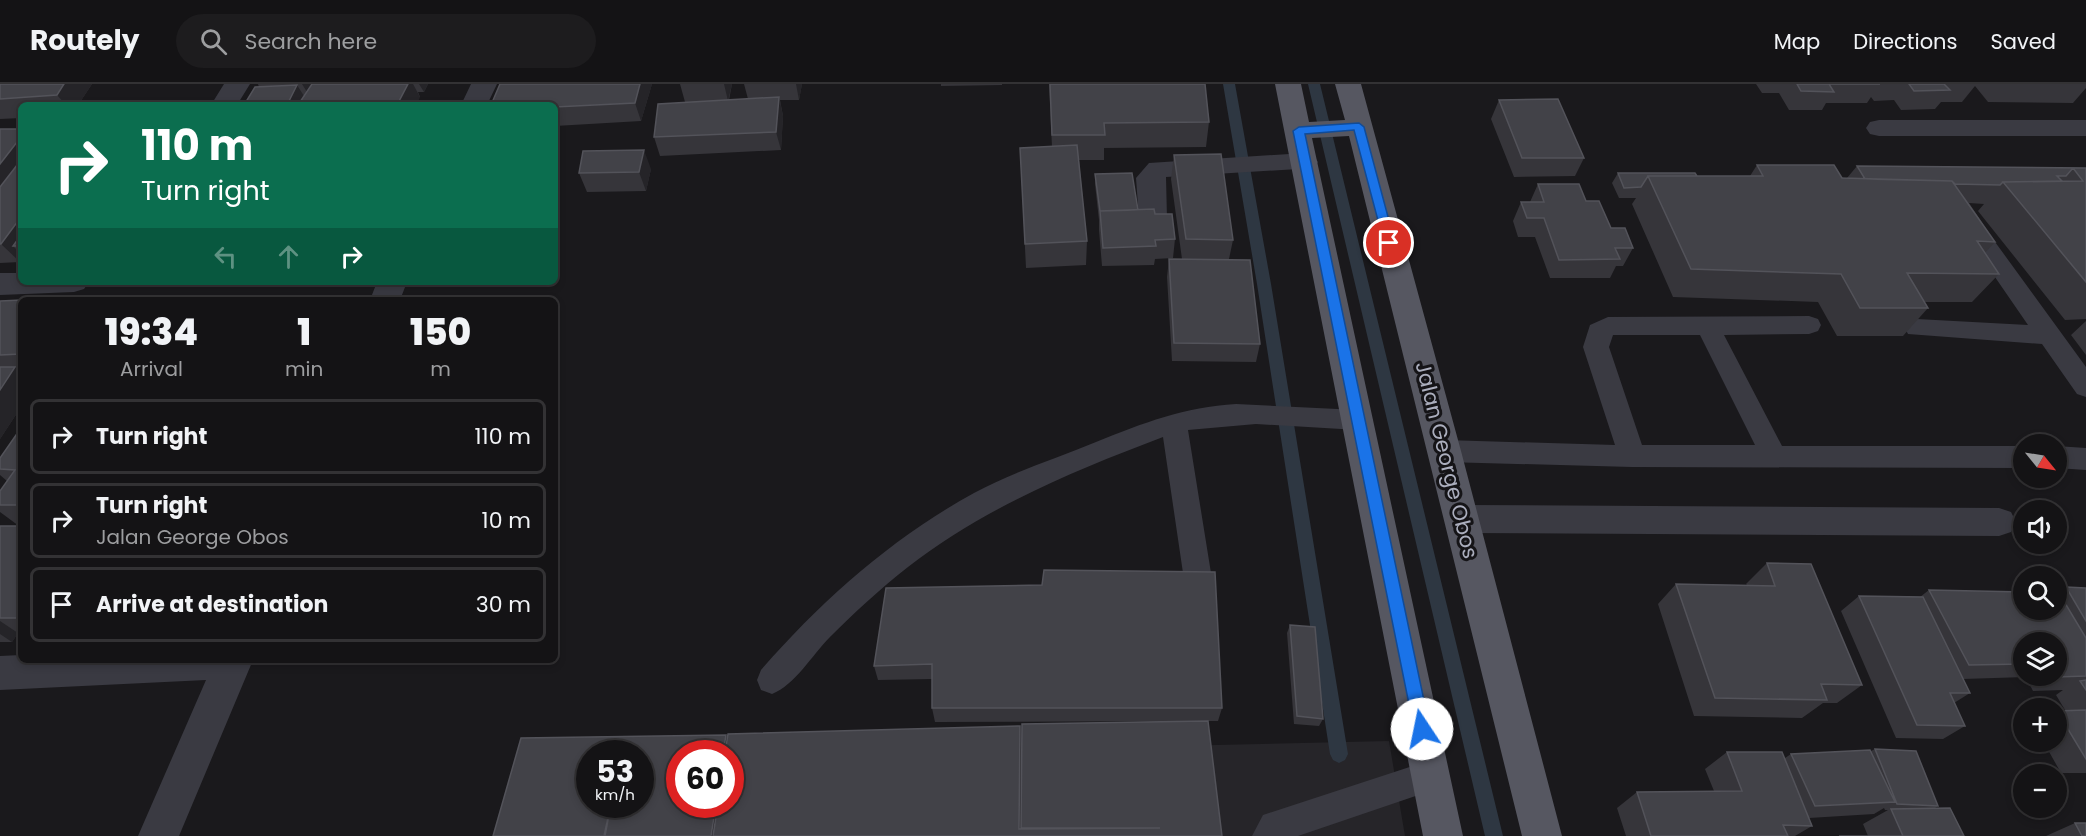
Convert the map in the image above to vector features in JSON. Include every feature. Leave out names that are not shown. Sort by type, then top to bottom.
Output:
[{"type":"main road","points":[[1288,84],[1443,836]]},
{"type":"main road","name":"Jalan George Obos","points":[[1348,84],[1445,451],[1542,836]]},
{"type":"main road","points":[[1299,131],[1359,127]]},
{"type":"street","points":[[226,102],[237,84]]},
{"type":"street","points":[[475,102],[484,84]]},
{"type":"street","points":[[1879,128],[2086,128]]},
{"type":"street","points":[[1152,219],[1150,178],[1158,169],[1305,162]]},
{"type":"street","points":[[0,284],[18,284]]},
{"type":"street","points":[[1462,519],[1999,522]]},
{"type":"street","points":[[0,673],[194,663]]},
{"type":"street","points":[[158,836],[232,663]]},
{"type":"lane","points":[[1960,210],[2086,387]]},
{"type":"lane","points":[[1632,456],[1596,347],[1599,332],[1608,326],[1809,325]]},
{"type":"lane","points":[[1707,326],[1773,456]]},
{"type":"lane","points":[[1917,328],[2049,335]]},
{"type":"lane","points":[[772,680],[801,645],[866,585],[934,533],[984,502],[1052,470],[1193,418],[1250,413],[1359,420]]},
{"type":"lane","points":[[1174,424],[1197,573]]},
{"type":"lane","points":[[1445,451],[1632,456],[2013,457]]},
{"type":"lane","points":[[2067,458],[2086,459]]},
{"type":"lane","points":[[1269,836],[1275,827],[1431,776]]},
{"type":"shaded area","points":[[1389,741],[1405,836],[523,836],[576,811],[576,818],[654,818],[654,804],[666,804],[666,818],[744,818],[744,801],[994,750]]},
{"type":"building","points":[[0,84],[64,84],[57,95],[0,99]]},
{"type":"building","points":[[312,84],[408,84],[399,102],[300,102]]},
{"type":"building","points":[[500,84],[640,84],[635,103],[558,107],[558,102],[492,102]]},
{"type":"building","points":[[1050,84],[1205,84],[1209,122],[1104,123],[1105,135],[1052,135]]},
{"type":"building","points":[[1797,84],[1829,84],[1834,92],[1801,91]]},
{"type":"building","points":[[1909,84],[1944,84],[1950,90],[1914,91]]},
{"type":"building","points":[[297,85],[288,102],[246,102],[255,87]]},
{"type":"building","points":[[779,97],[776,132],[654,137],[658,104]]},
{"type":"building","points":[[1558,99],[1584,158],[1522,158],[1499,100]]},
{"type":"building","points":[[0,129],[18,129],[18,141],[0,164]]},
{"type":"building","points":[[1077,145],[1087,241],[1025,244],[1020,148]]},
{"type":"building","points":[[644,150],[639,172],[579,173],[583,151]]},
{"type":"building","points":[[1221,154],[1233,240],[1186,239],[1174,155]]},
{"type":"building","points":[[18,164],[18,221],[1,244],[0,244],[0,187]]},
{"type":"building","points":[[1757,165],[1834,165],[1842,178],[1952,181],[1995,242],[1977,241],[1999,274],[1907,273],[1928,308],[1860,308],[1841,274],[1691,269],[1648,176],[1763,176]]},
{"type":"building","points":[[1857,166],[2086,168],[2073,168],[2066,176],[2057,176],[2062,181],[2003,182],[2000,185],[1955,184],[1952,181],[1865,179]]},
{"type":"building","points":[[2073,168],[2086,168],[2086,282],[2003,182],[2083,181]]},
{"type":"building","points":[[1132,173],[1138,210],[1100,211],[1095,174]]},
{"type":"building","points":[[1618,173],[1695,173],[1697,176],[1648,176],[1641,187],[1624,188]]},
{"type":"building","points":[[1538,184],[1579,184],[1586,201],[1599,201],[1611,228],[1625,228],[1633,248],[1615,248],[1620,259],[1559,260],[1544,218],[1527,218],[1521,202],[1544,202]]},
{"type":"building","points":[[1154,209],[1155,214],[1172,214],[1175,239],[1155,240],[1156,246],[1103,248],[1100,211]]},
{"type":"building","points":[[1169,259],[1250,260],[1260,344],[1174,343]]},
{"type":"building","points":[[18,300],[18,354],[0,355],[0,301]]},
{"type":"building","points":[[0,367],[15,367],[0,390]]},
{"type":"building","points":[[18,432],[18,505],[0,505],[0,491],[15,470],[0,469],[0,458]]},
{"type":"building","points":[[0,526],[18,526],[18,618],[0,618]]},
{"type":"building","points":[[1767,563],[1811,564],[1862,685],[1821,684],[1827,700],[1715,698],[1676,584],[1775,586]]},
{"type":"building","points":[[1044,570],[1215,572],[1222,708],[932,708],[932,664],[874,666],[886,588],[1042,585]]},
{"type":"building","points":[[2067,587],[2086,588],[2086,621],[2067,589]]},
{"type":"building","points":[[1929,590],[2013,592],[2013,620],[2067,620],[2067,606],[2086,638],[2086,676],[2067,677],[2067,632],[2013,632],[2013,664],[1969,665]]},
{"type":"building","points":[[1859,596],[1923,597],[1970,693],[1950,693],[1965,726],[1917,725]]},
{"type":"building","points":[[1290,625],[1315,627],[1323,719],[1297,716]]},
{"type":"building","points":[[2086,680],[2086,690],[2080,681]]},
{"type":"building","points":[[2086,710],[2086,759],[2067,728],[2067,711]]},
{"type":"building","points":[[1208,721],[1222,836],[713,836],[716,818],[744,818],[744,740],[727,740],[728,734],[1020,726],[1019,829],[1160,828],[1021,828],[1022,724]]},
{"type":"building","points":[[726,735],[725,740],[666,740],[666,818],[714,818],[711,836],[605,836],[608,818],[654,818],[654,740],[576,740],[576,818],[608,818],[604,836],[493,836],[521,738]]},
{"type":"building","points":[[1875,749],[1916,751],[1938,806],[1897,804]]},
{"type":"building","points":[[1870,750],[1895,802],[1815,806],[1791,754]]},
{"type":"building","points":[[1727,752],[1782,752],[1812,826],[1783,825],[1788,836],[1651,836],[1637,792],[1742,791]]},
{"type":"building","points":[[1950,808],[1964,836],[1903,836],[1891,809]]},
{"type":"building","points":[[2075,823],[2086,823],[2086,836],[2082,836]]},
{"type":"waterway","points":[[1229,84],[1264,284],[1339,754]]},
{"type":"waterway","points":[[1314,84],[1494,836]]},
{"type":"route","points":[[1389,243],[1359,127],[1299,131],[1422,729]]}]
